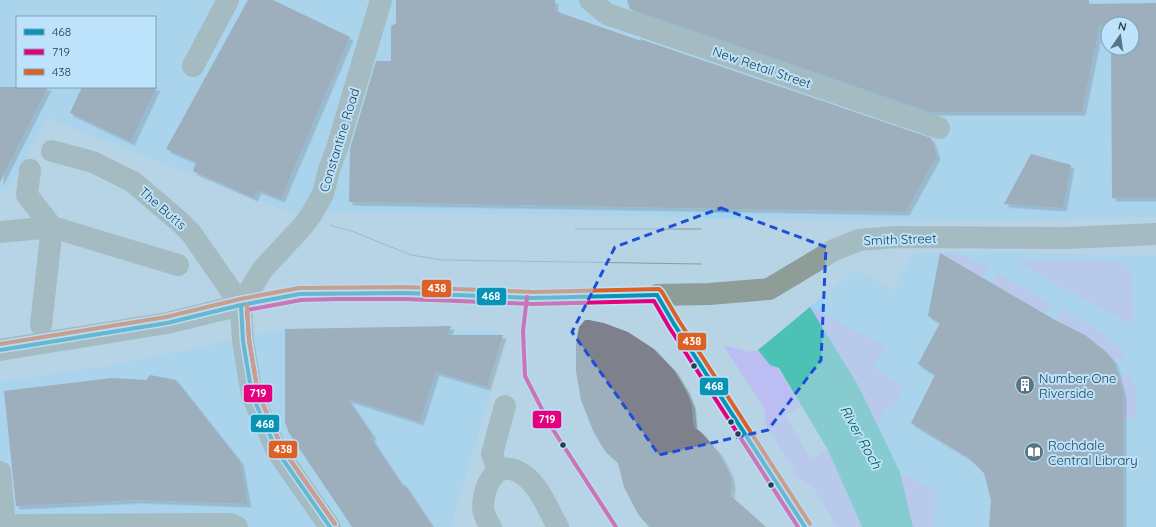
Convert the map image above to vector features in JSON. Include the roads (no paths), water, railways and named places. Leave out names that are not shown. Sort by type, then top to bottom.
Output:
[{"type":"street","points":[[193,66],[228,0]]},
{"type":"street","name":"Constantine Road","points":[[241,305],[262,270],[312,215],[323,194],[381,0]]},
{"type":"street","name":"New Retail Street","points":[[590,0],[607,14],[939,128]]},
{"type":"street","name":"The Butts","points":[[52,151],[92,162],[133,182],[191,232],[241,305]]},
{"type":"street","points":[[30,170],[27,195],[52,227],[41,325]]},
{"type":"street","points":[[0,232],[52,227],[178,264]]},
{"type":"street","name":"Smith Street","points":[[657,295],[709,294],[769,289],[834,250],[859,240],[895,237],[1067,238],[1156,234]]},
{"type":"street","points":[[0,350],[167,323],[241,305],[243,341],[252,395],[278,451],[330,527]]},
{"type":"street","points":[[498,470],[492,454],[505,406]]},
{"type":"street","points":[[490,527],[483,508],[486,489],[491,476],[498,470],[507,469],[518,472],[536,487],[558,527]]},
{"type":"street","points":[[0,472],[13,526],[231,524],[237,527]]},
{"type":"water","name":"River Roch","points":[[810,307],[858,385],[900,472],[913,527],[862,527],[828,450],[779,368],[770,365],[758,350]]},
{"type":"tram line","points":[[330,225],[354,232],[411,255],[443,260],[701,264]]},
{"type":"tram line","points":[[575,229],[701,229]]},
{"type":"place","name":"Number One Riverside","points":[[1025,385]]},
{"type":"place","name":"Rochdale Central Library","points":[[1034,452]]}]
